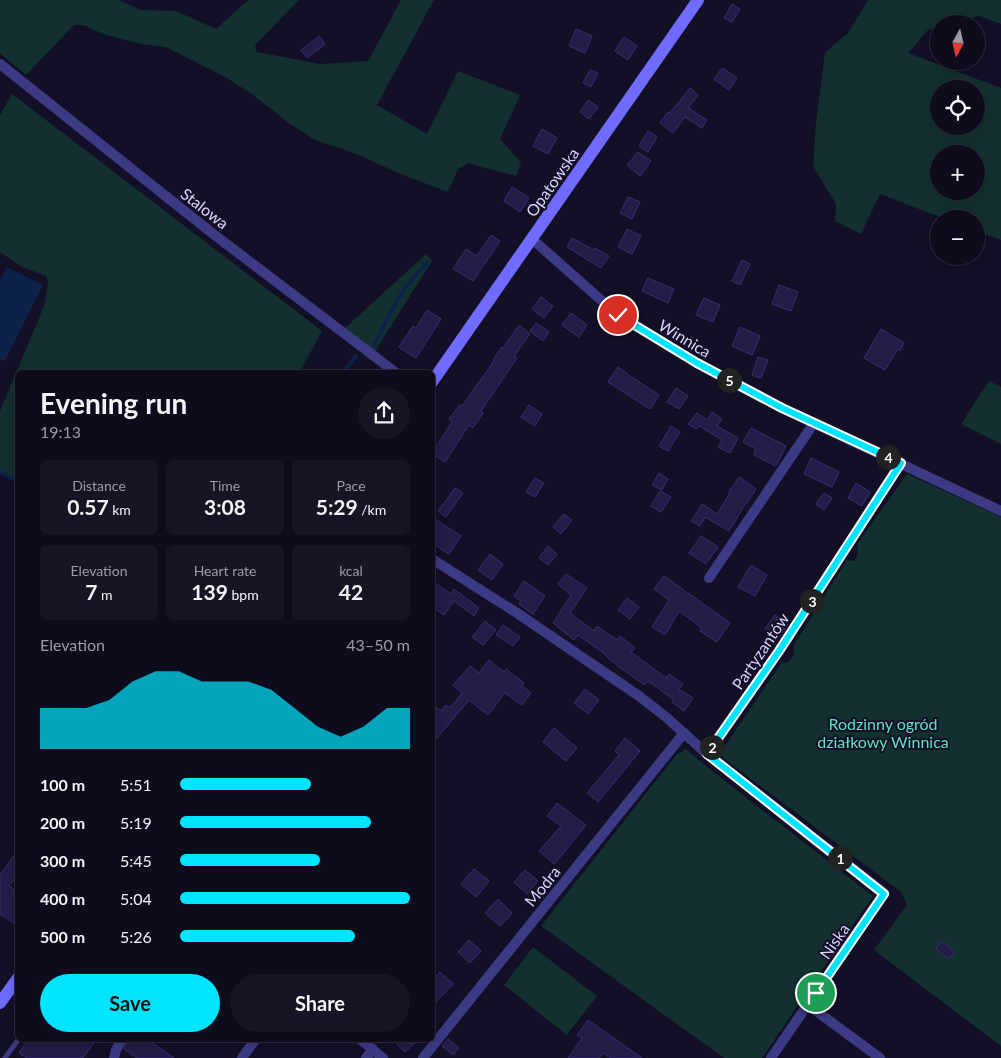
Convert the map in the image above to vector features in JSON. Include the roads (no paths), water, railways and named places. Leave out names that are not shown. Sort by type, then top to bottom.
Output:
[{"type":"street","name":"Opatowska","points":[[435,378],[698,0]]},
{"type":"street","name":"Stalowa","points":[[0,64],[212,233],[392,370]]},
{"type":"street","name":"Winnica","points":[[532,239],[618,315],[697,363],[782,408],[1001,511]]},
{"type":"street","points":[[709,578],[814,423]]},
{"type":"street","name":"Partyzantów","points":[[707,754],[779,651],[901,463]]},
{"type":"street","points":[[435,562],[517,613],[639,696],[666,717],[707,754]]},
{"type":"street","name":"Modra","points":[[423,1058],[684,733]]},
{"type":"street","name":"Niska","points":[[707,754],[884,894],[771,1058]]},
{"type":"street","points":[[0,1003],[15,982]]},
{"type":"street","points":[[808,1005],[880,1058]]},
{"type":"street","points":[[114,1058],[121,1042]]},
{"type":"street","points":[[242,1058],[254,1042]]},
{"type":"street","points":[[363,1042],[383,1058]]},
{"type":"street","points":[[366,1058],[372,1050]]},
{"type":"lane","points":[[5,1058],[17,1042]]},
{"type":"water","points":[[7,267],[43,285],[5,361],[0,359],[0,280]]},
{"type":"waterway","points":[[374,345],[404,289],[427,262]]},
{"type":"waterway","points":[[345,370],[356,356]]},
{"type":"waterway","points":[[0,472],[15,480]]},
{"type":"park label","name":"Rodzinny ogród działkowy Winnica","points":[[883,732]]}]
